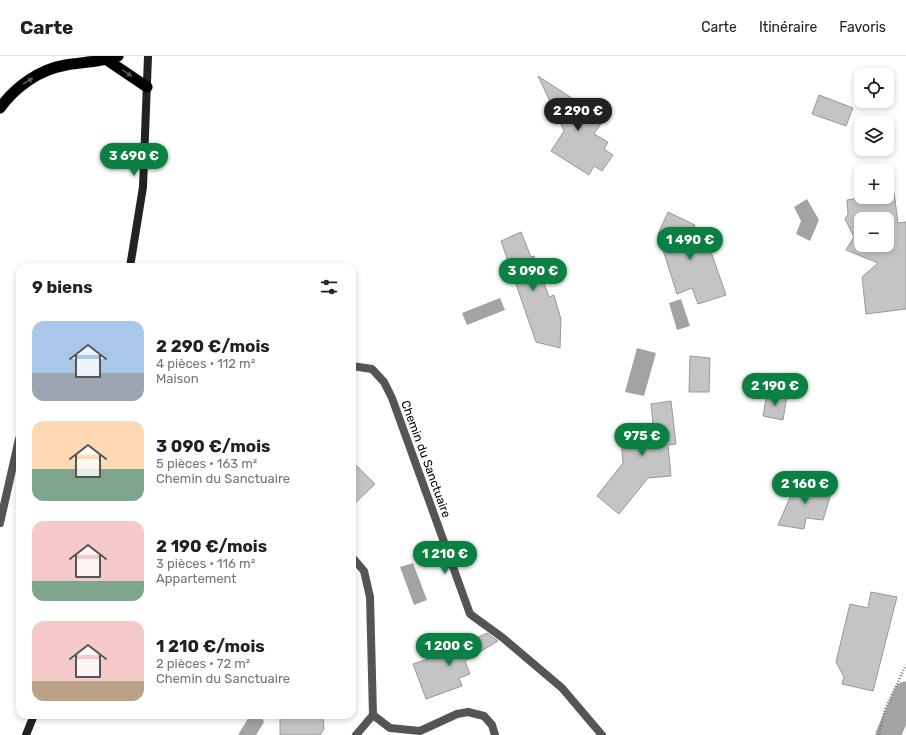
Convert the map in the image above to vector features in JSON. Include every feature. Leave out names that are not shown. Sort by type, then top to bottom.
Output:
[{"type":"highway","points":[[0,108],[6,99],[24,83],[41,74],[64,65],[106,60],[118,56]]},
{"type":"highway","points":[[106,60],[147,87]]},
{"type":"main road","points":[[131,263],[143,187],[148,56]]},
{"type":"main road","points":[[26,735],[32,719]]},
{"type":"street","name":"Chemin du Sanctuaire","points":[[356,367],[372,369],[384,382],[392,398],[470,614],[503,638],[562,688],[602,735]]},
{"type":"street","points":[[0,523],[16,453]]},
{"type":"street","points":[[356,562],[364,571],[370,597],[373,715],[356,735]]},
{"type":"street","points":[[373,715],[390,728],[420,731],[457,714],[468,712],[484,716],[492,725],[495,735]]},
{"type":"path","points":[[879,735],[885,709],[906,665]]},
{"type":"shaded area","points":[[807,199],[819,220],[810,241],[796,234],[801,221],[794,207]]},
{"type":"shaded area","points":[[500,298],[505,310],[467,325],[462,313]]},
{"type":"shaded area","points":[[681,299],[690,326],[677,330],[669,303]]},
{"type":"shaded area","points":[[637,348],[656,353],[644,396],[625,392]]},
{"type":"shaded area","points":[[413,563],[427,600],[414,605],[400,567]]},
{"type":"shaded area","points":[[248,719],[263,719],[264,722],[256,735],[238,735]]},
{"type":"building","points":[[538,76],[604,119],[594,134],[608,142],[604,149],[613,155],[602,171],[594,166],[589,175],[551,151],[564,131]]},
{"type":"building","points":[[819,95],[853,108],[846,126],[812,114]]},
{"type":"building","points":[[894,192],[898,223],[906,222],[906,309],[866,314],[862,277],[878,263],[846,250],[854,237],[845,219],[848,214],[847,200],[854,199],[854,204],[894,204]]},
{"type":"building","points":[[668,212],[695,225],[685,251],[708,243],[726,295],[698,304],[692,288],[677,294],[658,234]]},
{"type":"building","points":[[521,232],[531,257],[534,256],[549,297],[554,295],[561,319],[560,348],[536,342],[501,241]]},
{"type":"building","points":[[690,356],[710,358],[709,392],[689,392]]},
{"type":"building","points":[[767,394],[787,396],[783,420],[763,416]]},
{"type":"building","points":[[671,401],[676,444],[668,445],[671,476],[648,478],[619,514],[597,496],[623,463],[620,428],[653,424],[651,404]]},
{"type":"building","points":[[356,465],[375,484],[356,502]]},
{"type":"building","points":[[797,481],[832,491],[823,520],[806,518],[804,529],[778,525]]},
{"type":"building","points":[[871,592],[897,597],[873,691],[842,684],[844,677],[836,662],[850,604],[868,608]]},
{"type":"building","points":[[487,633],[498,641],[465,661],[470,674],[459,678],[462,686],[426,699],[413,664],[442,654]]},
{"type":"building","points":[[280,719],[323,719],[324,729],[320,735],[280,735]]},
{"type":"waterway","points":[[888,735],[906,694]]}]
